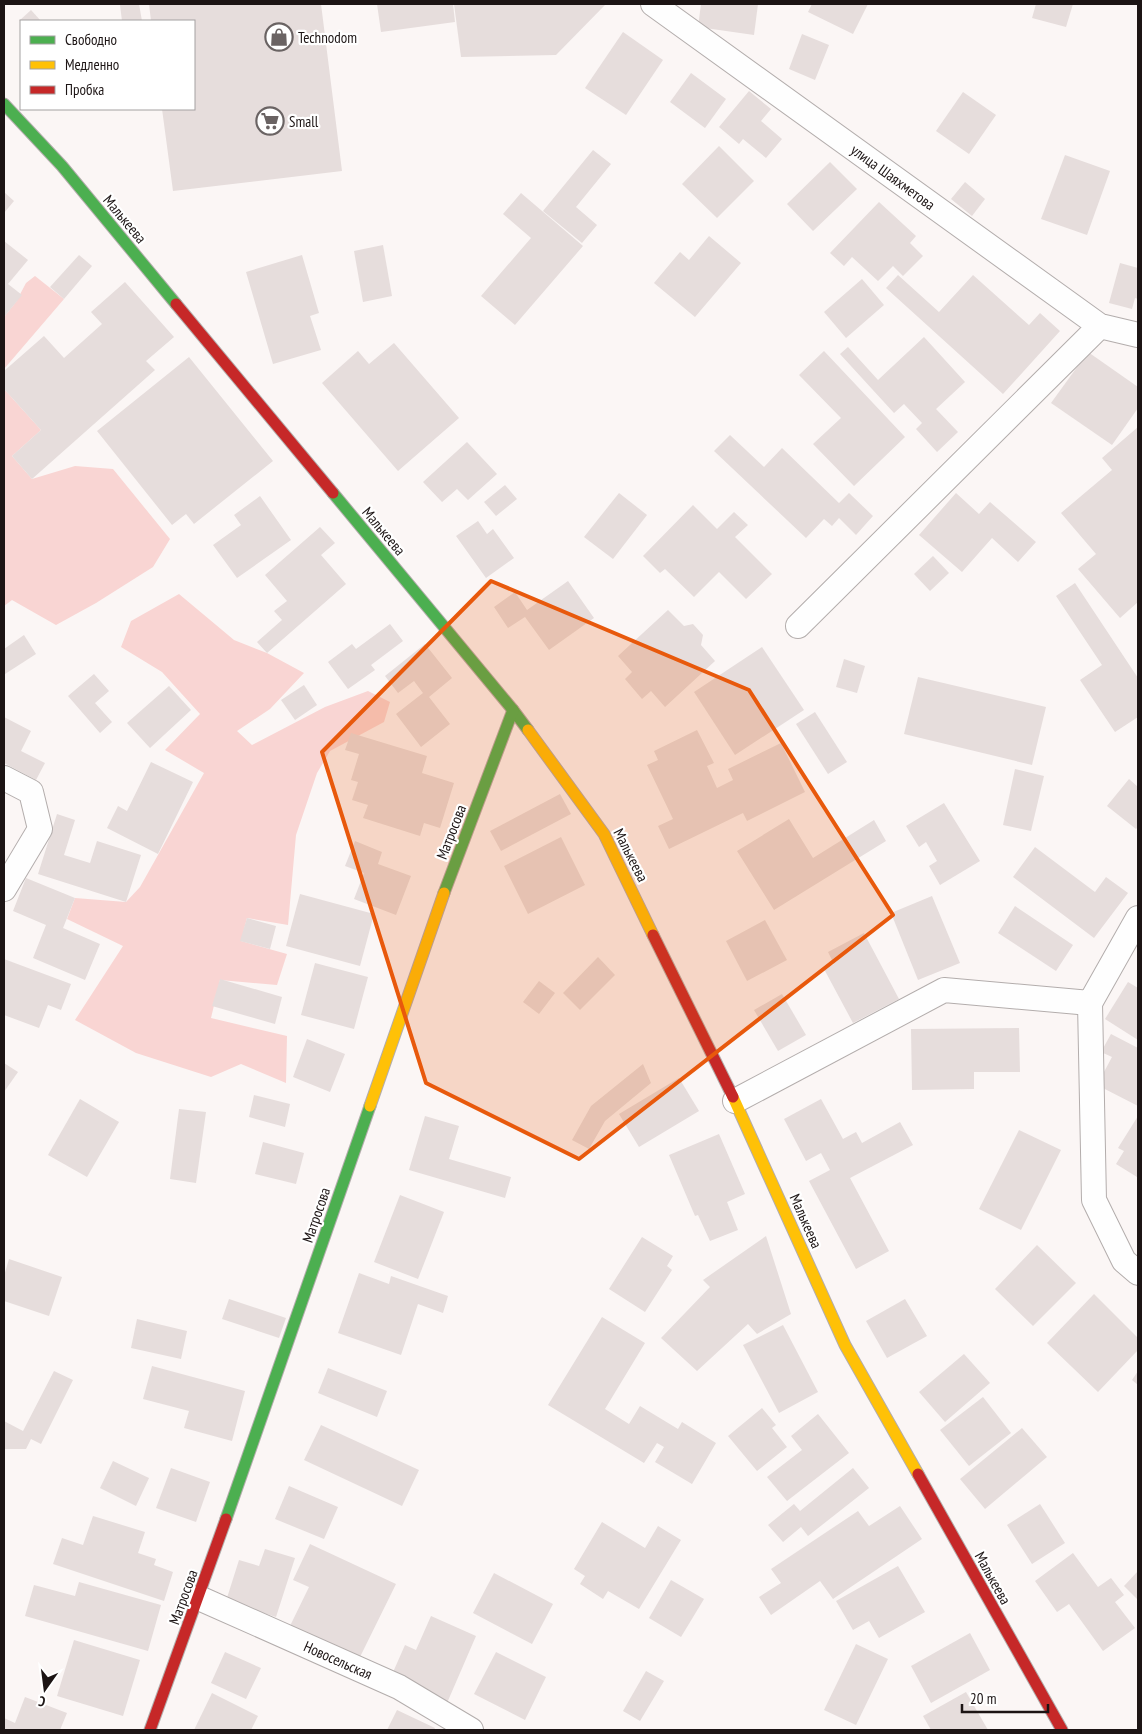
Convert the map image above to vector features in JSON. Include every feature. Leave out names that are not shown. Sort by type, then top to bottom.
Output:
[{"type":"street","name":"улица Шаяхметова","points":[[654,4],[1100,326],[1138,335]]},
{"type":"street","name":"Малькеева","points":[[4,104],[62,166],[513,710],[604,834],[735,1101],[845,1345],[1062,1730]]},
{"type":"street","points":[[798,626],[1100,326]]},
{"type":"street","name":"Матросова","points":[[150,1730],[199,1598],[447,885],[513,710]]},
{"type":"street","points":[[4,778],[31,792],[40,829],[4,889]]},
{"type":"street","points":[[1138,918],[1090,1003],[1094,1200],[1124,1261],[1138,1273]]},
{"type":"street","points":[[735,1101],[944,990],[1090,1003]]},
{"type":"street","name":"Новосельская","points":[[199,1598],[400,1687],[471,1730]]},
{"type":"highlighted area","points":[[491,581],[749,690],[893,915],[579,1159],[426,1083],[322,752]]},
{"type":"shaded area","points":[[35,276],[64,299],[4,369],[4,317],[16,302],[26,283]]},
{"type":"shaded area","points":[[4,389],[41,430],[12,456],[32,479],[75,466],[113,469],[170,539],[153,567],[96,603],[56,625],[12,600],[4,606]]},
{"type":"shaded area","points":[[179,594],[234,640],[267,653],[304,673],[270,709],[237,731],[252,745],[325,707],[368,691],[390,702],[384,722],[330,751],[317,773],[296,835],[288,925],[247,918],[241,941],[287,954],[277,985],[220,980],[211,1018],[287,1036],[286,1083],[241,1064],[211,1077],[136,1053],[75,1020],[123,946],[67,919],[75,898],[126,902],[140,887],[204,773],[165,750],[200,714],[162,672],[121,647],[131,621]]},
{"type":"building","points":[[139,4],[142,20],[122,20],[120,5]]},
{"type":"building","points":[[149,4],[321,4],[342,171],[173,191],[162,110],[195,110],[195,20],[151,20]]},
{"type":"building","points":[[377,4],[453,4],[455,22],[381,32]]},
{"type":"building","points":[[454,4],[606,4],[556,55],[461,57]]},
{"type":"building","points":[[701,4],[758,4],[754,35],[698,27]]},
{"type":"building","points":[[812,4],[868,4],[853,34],[808,12]]},
{"type":"building","points":[[1036,4],[1073,4],[1066,27],[1032,18]]},
{"type":"building","points":[[31,10],[40,20],[20,20]]},
{"type":"building","points":[[623,32],[663,60],[626,115],[585,88]]},
{"type":"building","points":[[802,34],[829,45],[815,80],[789,69]]},
{"type":"building","points":[[691,73],[726,99],[705,128],[670,102]]},
{"type":"building","points":[[749,91],[771,109],[761,121],[782,139],[766,158],[743,139],[739,144],[719,127]]},
{"type":"building","points":[[963,92],[996,115],[969,154],[936,131]]},
{"type":"building","points":[[719,146],[754,181],[717,218],[682,184]]},
{"type":"building","points":[[593,150],[611,164],[576,207],[597,225],[582,243],[543,211]]},
{"type":"building","points":[[1065,155],[1110,171],[1087,235],[1041,219]]},
{"type":"building","points":[[830,162],[857,189],[813,231],[787,204]]},
{"type":"building","points":[[965,182],[985,199],[972,216],[951,199]]},
{"type":"building","points":[[4,192],[14,201],[4,213]]},
{"type":"building","points":[[521,193],[583,246],[515,325],[481,296],[531,238],[503,214]]},
{"type":"building","points":[[879,202],[916,236],[910,243],[923,256],[903,276],[893,266],[878,281],[852,257],[844,266],[830,253]]},
{"type":"building","points":[[709,236],[741,263],[695,317],[654,283],[680,252],[689,260]]},
{"type":"building","points":[[4,241],[28,260],[8,284],[22,295],[4,317]]},
{"type":"building","points":[[383,245],[392,296],[363,302],[354,251]]},
{"type":"building","points":[[79,255],[92,266],[64,299],[50,287]]},
{"type":"building","points":[[302,255],[319,313],[310,316],[321,350],[273,364],[246,272]]},
{"type":"building","points":[[1120,263],[1138,268],[1138,299],[1135,298],[1132,309],[1109,303]]},
{"type":"building","points":[[898,275],[939,312],[973,275],[1029,325],[1040,313],[1060,331],[1003,394],[886,288]]},
{"type":"building","points":[[862,279],[884,305],[846,338],[824,312]]},
{"type":"building","points":[[125,282],[174,337],[146,361],[155,370],[32,479],[12,456],[41,430],[4,389],[4,371],[44,336],[64,358],[102,324],[91,312]]},
{"type":"building","points":[[924,337],[965,382],[936,409],[958,432],[937,452],[916,429],[922,423],[904,404],[894,413],[840,354],[848,347],[878,380]]},
{"type":"building","points":[[394,343],[459,418],[398,471],[322,383],[358,351],[369,364]]},
{"type":"building","points":[[824,351],[905,437],[854,486],[813,444],[841,418],[799,375]]},
{"type":"building","points":[[1088,352],[1138,387],[1138,408],[1112,445],[1051,403]]},
{"type":"building","points":[[189,357],[273,461],[194,524],[186,514],[172,525],[97,431]]},
{"type":"building","points":[[1138,427],[1138,602],[1120,618],[1078,569],[1096,554],[1061,513],[1112,470],[1102,458]]},
{"type":"building","points":[[730,435],[764,467],[782,448],[839,503],[849,493],[873,516],[856,535],[839,518],[832,526],[824,519],[806,538],[714,451]]},
{"type":"building","points":[[467,442],[497,474],[468,500],[457,489],[442,502],[423,482]]},
{"type":"building","points":[[505,485],[517,499],[496,516],[484,502]]},
{"type":"building","points":[[619,493],[647,515],[613,559],[584,537]]},
{"type":"building","points":[[956,493],[979,514],[990,502],[1036,542],[1018,562],[992,538],[962,572],[919,535]]},
{"type":"building","points":[[260,496],[291,540],[237,578],[213,545],[241,525],[234,515]]},
{"type":"building","points":[[693,505],[717,529],[734,512],[748,525],[735,537],[772,574],[746,599],[719,572],[694,597],[665,569],[660,573],[643,556]]},
{"type":"building","points":[[478,521],[487,534],[493,529],[514,558],[486,578],[456,536]]},
{"type":"building","points":[[320,527],[335,543],[321,555],[346,584],[267,653],[257,642],[282,620],[274,611],[287,601],[265,575]]},
{"type":"building","points":[[933,556],[949,573],[930,591],[914,574]]},
{"type":"building","points":[[568,581],[594,618],[549,650],[525,617],[508,628],[494,607],[515,592],[527,610]]},
{"type":"building","points":[[1075,583],[1138,678],[1138,717],[1115,732],[1080,680],[1102,665],[1056,596]]},
{"type":"building","points":[[668,610],[684,626],[693,624],[703,635],[701,645],[715,661],[665,707],[651,691],[642,699],[625,679],[632,672],[618,656]]},
{"type":"building","points":[[390,624],[403,641],[371,665],[375,670],[348,689],[328,662],[352,644],[356,649]]},
{"type":"building","points":[[24,635],[36,654],[5,674],[4,649]]},
{"type":"building","points":[[425,644],[452,678],[429,697],[450,724],[421,747],[396,714],[423,693],[414,681],[398,693],[385,676]]},
{"type":"building","points":[[762,647],[804,710],[735,755],[694,692]]},
{"type":"building","points":[[844,659],[865,666],[857,693],[836,687]]},
{"type":"building","points":[[94,674],[109,691],[95,703],[112,722],[100,733],[68,696]]},
{"type":"building","points":[[918,677],[1046,707],[1032,765],[904,734]]},
{"type":"building","points":[[304,685],[317,705],[295,720],[281,700]]},
{"type":"building","points":[[169,686],[191,710],[150,748],[127,723]]},
{"type":"building","points":[[815,712],[847,762],[828,774],[796,724]]},
{"type":"building","points":[[4,717],[31,731],[21,751],[45,763],[36,780],[4,763]]},
{"type":"building","points":[[697,730],[714,763],[707,766],[717,788],[733,780],[728,769],[781,743],[805,792],[747,821],[743,813],[669,849],[658,826],[673,819],[647,765],[658,760],[654,751]]},
{"type":"building","points":[[351,733],[427,756],[422,773],[454,783],[440,828],[424,823],[420,836],[363,818],[368,805],[352,800],[358,782],[351,780],[359,754],[345,750]]},
{"type":"building","points":[[151,762],[193,782],[158,854],[107,828],[118,806],[127,811]]},
{"type":"building","points":[[1015,769],[1044,776],[1031,831],[1003,825]]},
{"type":"building","points":[[1129,779],[1138,787],[1138,827],[1136,829],[1107,806]]},
{"type":"building","points":[[560,794],[571,814],[501,851],[490,831]]},
{"type":"building","points":[[944,803],[980,861],[940,885],[929,866],[937,861],[926,842],[919,847],[906,826]]},
{"type":"building","points":[[57,814],[75,820],[64,855],[90,863],[97,841],[141,855],[126,902],[38,874]]},
{"type":"building","points":[[789,819],[813,858],[874,820],[886,841],[774,910],[737,851]]},
{"type":"building","points":[[561,837],[585,885],[528,914],[504,866]]},
{"type":"building","points":[[355,841],[382,852],[378,864],[411,876],[396,915],[354,899],[364,873],[345,866]]},
{"type":"building","points":[[1035,847],[1095,892],[1106,877],[1128,893],[1094,938],[1013,877]]},
{"type":"building","points":[[26,878],[75,898],[63,928],[100,944],[85,980],[33,958],[46,925],[13,911]]},
{"type":"building","points":[[300,894],[374,914],[360,966],[286,946]]},
{"type":"building","points":[[932,896],[960,963],[918,980],[891,913]]},
{"type":"building","points":[[1015,906],[1073,945],[1056,971],[998,933]]},
{"type":"building","points":[[247,918],[276,926],[270,949],[240,941]]},
{"type":"building","points":[[765,920],[787,960],[747,981],[726,941]]},
{"type":"building","points":[[864,933],[899,999],[853,1023],[824,969],[834,964],[828,952]]},
{"type":"building","points":[[598,957],[615,975],[580,1010],[563,993]]},
{"type":"building","points":[[4,959],[71,984],[61,1010],[48,1005],[39,1028],[4,1015]]},
{"type":"building","points":[[315,963],[368,977],[354,1029],[301,1015]]},
{"type":"building","points":[[220,979],[282,997],[275,1024],[212,1006]]},
{"type":"building","points":[[539,981],[555,993],[539,1014],[523,1002]]},
{"type":"building","points":[[1128,982],[1138,988],[1138,1040],[1105,1019]]},
{"type":"building","points":[[782,994],[806,1035],[778,1051],[754,1010]]},
{"type":"building","points":[[1019,1028],[1020,1072],[974,1072],[974,1089],[912,1090],[911,1029]]},
{"type":"building","points":[[1111,1034],[1138,1048],[1138,1106],[1097,1085],[1112,1057],[1101,1052]]},
{"type":"building","points":[[307,1039],[345,1054],[330,1092],[293,1077]]},
{"type":"building","points":[[4,1063],[18,1072],[4,1092]]},
{"type":"building","points":[[643,1064],[651,1083],[605,1121],[589,1149],[572,1140],[591,1106]]},
{"type":"building","points":[[679,1078],[699,1111],[639,1147],[619,1114]]},
{"type":"building","points":[[254,1095],[290,1104],[285,1127],[249,1117]]},
{"type":"building","points":[[80,1099],[119,1122],[87,1177],[48,1155]]},
{"type":"building","points":[[821,1099],[843,1139],[856,1132],[862,1143],[900,1122],[913,1145],[850,1178],[889,1251],[856,1269],[809,1181],[830,1170],[821,1153],[806,1161],[784,1119]]},
{"type":"building","points":[[179,1109],[206,1112],[196,1183],[170,1179]]},
{"type":"building","points":[[425,1116],[459,1126],[449,1159],[511,1177],[505,1198],[409,1170]]},
{"type":"building","points":[[1138,1116],[1137,1177],[1116,1164],[1124,1151],[1118,1148]]},
{"type":"building","points":[[1019,1130],[1061,1150],[1021,1230],[979,1209]]},
{"type":"building","points":[[719,1134],[745,1194],[727,1202],[738,1230],[710,1241],[698,1215],[695,1216],[669,1155]]},
{"type":"building","points":[[263,1142],[304,1153],[296,1184],[255,1174]]},
{"type":"building","points":[[400,1195],[444,1212],[418,1279],[374,1262]]},
{"type":"building","points":[[766,1236],[791,1314],[757,1334],[748,1324],[697,1371],[661,1338],[710,1287],[703,1280]]},
{"type":"building","points":[[642,1237],[673,1256],[667,1266],[672,1270],[645,1312],[609,1289]]},
{"type":"building","points":[[1037,1245],[1076,1283],[1033,1326],[995,1289]]},
{"type":"building","points":[[9,1259],[62,1277],[49,1316],[4,1301],[4,1276]]},
{"type":"building","points":[[359,1273],[389,1284],[391,1276],[448,1296],[443,1313],[418,1304],[401,1355],[338,1333]]},
{"type":"building","points":[[1094,1294],[1138,1338],[1138,1350],[1098,1392],[1047,1343]]},
{"type":"building","points":[[229,1299],[286,1318],[279,1338],[222,1319]]},
{"type":"building","points":[[905,1299],[927,1336],[887,1358],[866,1321]]},
{"type":"building","points":[[602,1317],[645,1343],[605,1409],[629,1424],[640,1406],[678,1429],[682,1422],[716,1443],[692,1484],[655,1462],[664,1447],[657,1443],[644,1463],[548,1405]]},
{"type":"building","points":[[137,1319],[187,1331],[181,1359],[131,1348]]},
{"type":"building","points":[[783,1325],[818,1392],[779,1413],[743,1345]]},
{"type":"building","points":[[964,1354],[990,1383],[945,1422],[919,1392]]},
{"type":"building","points":[[152,1366],[245,1391],[232,1441],[184,1428],[189,1411],[143,1399]]},
{"type":"building","points":[[328,1368],[387,1391],[377,1417],[318,1393]]},
{"type":"building","points":[[54,1371],[73,1380],[41,1444],[31,1439],[26,1449],[4,1449],[4,1421],[23,1431]]},
{"type":"building","points":[[1138,1371],[1138,1385],[1132,1380]]},
{"type":"building","points":[[983,1397],[1011,1433],[969,1466],[940,1430]]},
{"type":"building","points":[[762,1408],[776,1425],[772,1428],[787,1447],[757,1471],[728,1436]]},
{"type":"building","points":[[818,1414],[849,1453],[787,1501],[767,1477],[802,1450],[791,1436]]},
{"type":"building","points":[[321,1425],[419,1470],[402,1506],[304,1460]]},
{"type":"building","points":[[1022,1428],[1047,1457],[985,1509],[960,1479]]},
{"type":"building","points":[[113,1461],[149,1478],[136,1506],[100,1488]]},
{"type":"building","points":[[171,1468],[210,1482],[196,1522],[156,1508]]},
{"type":"building","points":[[853,1468],[869,1488],[808,1536],[801,1527],[783,1542],[768,1525],[794,1504],[800,1511]]},
{"type":"building","points":[[289,1486],[338,1507],[324,1539],[275,1519]]},
{"type":"building","points":[[1040,1504],[1065,1543],[1032,1564],[1007,1525]]},
{"type":"building","points":[[900,1506],[922,1539],[833,1599],[820,1581],[771,1615],[759,1597],[781,1583],[771,1569],[858,1511],[869,1526]]},
{"type":"building","points":[[93,1516],[145,1532],[138,1553],[156,1559],[154,1565],[173,1572],[164,1601],[53,1564],[62,1538],[83,1545]]},
{"type":"building","points":[[602,1522],[645,1548],[658,1526],[681,1540],[639,1609],[608,1591],[603,1599],[580,1584],[585,1576],[574,1569]]},
{"type":"building","points":[[310,1544],[396,1584],[359,1659],[290,1626],[309,1587],[293,1580]]},
{"type":"building","points":[[265,1549],[295,1558],[276,1617],[226,1601],[239,1560],[259,1566]]},
{"type":"building","points":[[1073,1553],[1098,1587],[1111,1578],[1124,1595],[1115,1602],[1135,1628],[1103,1651],[1069,1604],[1057,1612],[1035,1581]]},
{"type":"building","points":[[898,1566],[925,1612],[879,1638],[869,1621],[853,1630],[836,1601]]},
{"type":"building","points":[[1138,1571],[1138,1600],[1124,1586]]},
{"type":"building","points":[[494,1573],[553,1604],[532,1644],[473,1613]]},
{"type":"building","points":[[671,1580],[704,1599],[681,1637],[649,1618]]},
{"type":"building","points":[[79,1582],[161,1605],[148,1651],[25,1616],[34,1585],[75,1596]]},
{"type":"building","points":[[431,1616],[476,1636],[447,1703],[390,1679],[405,1645],[416,1650]]},
{"type":"building","points":[[970,1633],[990,1670],[931,1703],[911,1666]]},
{"type":"building","points":[[74,1640],[140,1660],[123,1716],[57,1696]]},
{"type":"building","points":[[856,1644],[888,1659],[856,1725],[824,1710]]},
{"type":"building","points":[[225,1652],[261,1668],[246,1699],[211,1683]]},
{"type":"building","points":[[496,1652],[546,1677],[525,1720],[474,1694]]},
{"type":"building","points":[[646,1671],[664,1681],[640,1721],[623,1711]]},
{"type":"building","points":[[966,1692],[988,1730],[931,1730],[923,1716]]},
{"type":"building","points":[[212,1693],[258,1716],[251,1730],[194,1730]]},
{"type":"building","points":[[25,1697],[67,1713],[60,1730],[4,1730],[4,1718],[15,1723]]},
{"type":"building","points":[[397,1710],[435,1728],[434,1730],[387,1730]]},
{"type":"traffic: fast","points":[[4,104],[62,166],[176,304]]},
{"type":"traffic: fast","points":[[333,493],[528,730]]},
{"type":"traffic: fast","points":[[444,893],[513,710]]},
{"type":"traffic: fast","points":[[226,1519],[370,1106]]},
{"type":"traffic: slow","points":[[528,730],[604,834],[653,935]]},
{"type":"traffic: slow","points":[[370,1106],[444,893]]},
{"type":"traffic: slow","points":[[733,1097],[845,1345],[918,1474]]},
{"type":"traffic: jam","points":[[176,304],[333,493]]},
{"type":"traffic: jam","points":[[653,935],[733,1097]]},
{"type":"traffic: jam","points":[[918,1474],[1062,1730]]},
{"type":"traffic: jam","points":[[150,1730],[226,1519]]},
{"type":"place","name":"Technodom","points":[[279,37]]},
{"type":"place","name":"Small","points":[[270,121]]}]
